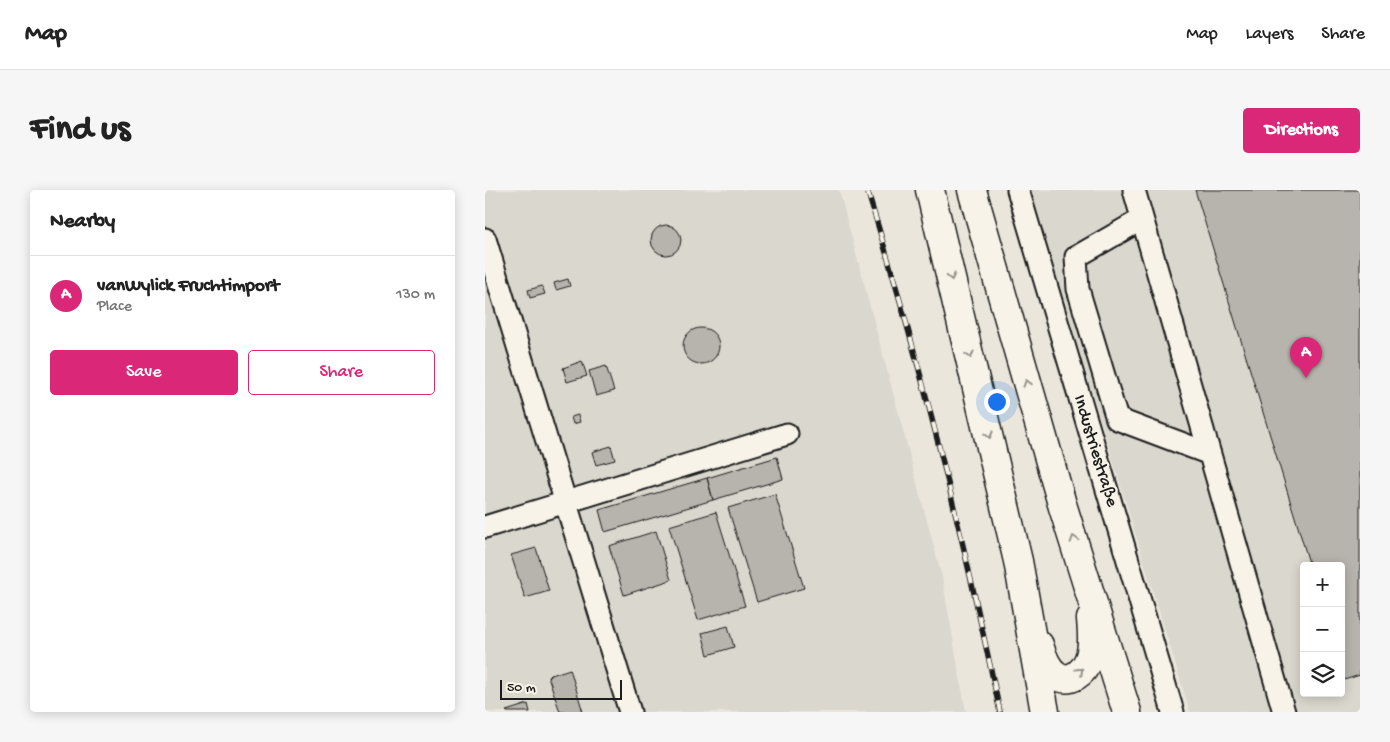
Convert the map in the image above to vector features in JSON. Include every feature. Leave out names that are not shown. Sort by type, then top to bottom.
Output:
[{"type":"highway","points":[[930,190],[978,388],[1024,592],[1045,712]]},
{"type":"highway","points":[[972,190],[1062,504],[1089,585],[1127,712]]},
{"type":"highway","points":[[1024,592],[1045,662],[1055,675],[1066,680],[1077,677],[1085,668],[1090,657],[1092,637],[1089,585]]},
{"type":"street","name":"Industriestraße","points":[[1018,190],[1173,712]]},
{"type":"street","points":[[1134,190],[1284,712]]},
{"type":"street","points":[[1142,219],[1076,257],[1078,289],[1117,419],[1210,454]]},
{"type":"street","points":[[485,239],[630,712]]},
{"type":"street","points":[[485,527],[787,434]]},
{"type":"shaded area","points":[[485,190],[839,190],[942,577],[966,712],[485,712]]},
{"type":"shaded area","points":[[1030,190],[1360,190],[1360,712],[1190,712]]},
{"type":"building","points":[[1195,190],[1360,190],[1360,675],[1345,680],[1345,562],[1309,562]]},
{"type":"building","points":[[666,225],[676,230],[681,240],[676,250],[666,255],[656,250],[651,240],[656,230]]},
{"type":"building","points":[[568,279],[570,286],[556,290],[554,283]]},
{"type":"building","points":[[542,286],[545,294],[530,298],[528,290]]},
{"type":"building","points":[[701,328],[708,329],[714,333],[718,339],[718,353],[714,359],[708,363],[701,364],[694,363],[688,359],[684,353],[683,346],[684,339],[688,333],[694,329]]},
{"type":"building","points":[[582,361],[587,376],[567,382],[563,368]]},
{"type":"building","points":[[606,366],[614,391],[596,396],[589,371]]},
{"type":"building","points":[[578,415],[580,422],[573,424],[571,417]]},
{"type":"building","points":[[611,446],[615,460],[596,465],[592,452]]},
{"type":"building","points":[[777,457],[783,479],[713,500],[707,478]]},
{"type":"building","points":[[707,478],[713,500],[605,532],[599,510]]},
{"type":"building","points":[[775,494],[804,588],[757,602],[728,508]]},
{"type":"building","points":[[716,512],[745,606],[698,620],[669,526]]},
{"type":"building","points":[[656,531],[671,580],[624,595],[609,546]]},
{"type":"building","points":[[536,548],[549,591],[525,598],[511,555]]},
{"type":"building","points":[[728,626],[734,647],[708,655],[702,633]]},
{"type":"building","points":[[570,669],[583,712],[560,712],[548,676]]},
{"type":"building","points":[[528,704],[530,712],[506,711]]},
{"type":"railway","points":[[867,190],[905,319],[940,450],[1000,712]]},
{"type":"place","name":"vanWylick Fruchtimport","points":[[1306,378]]}]
